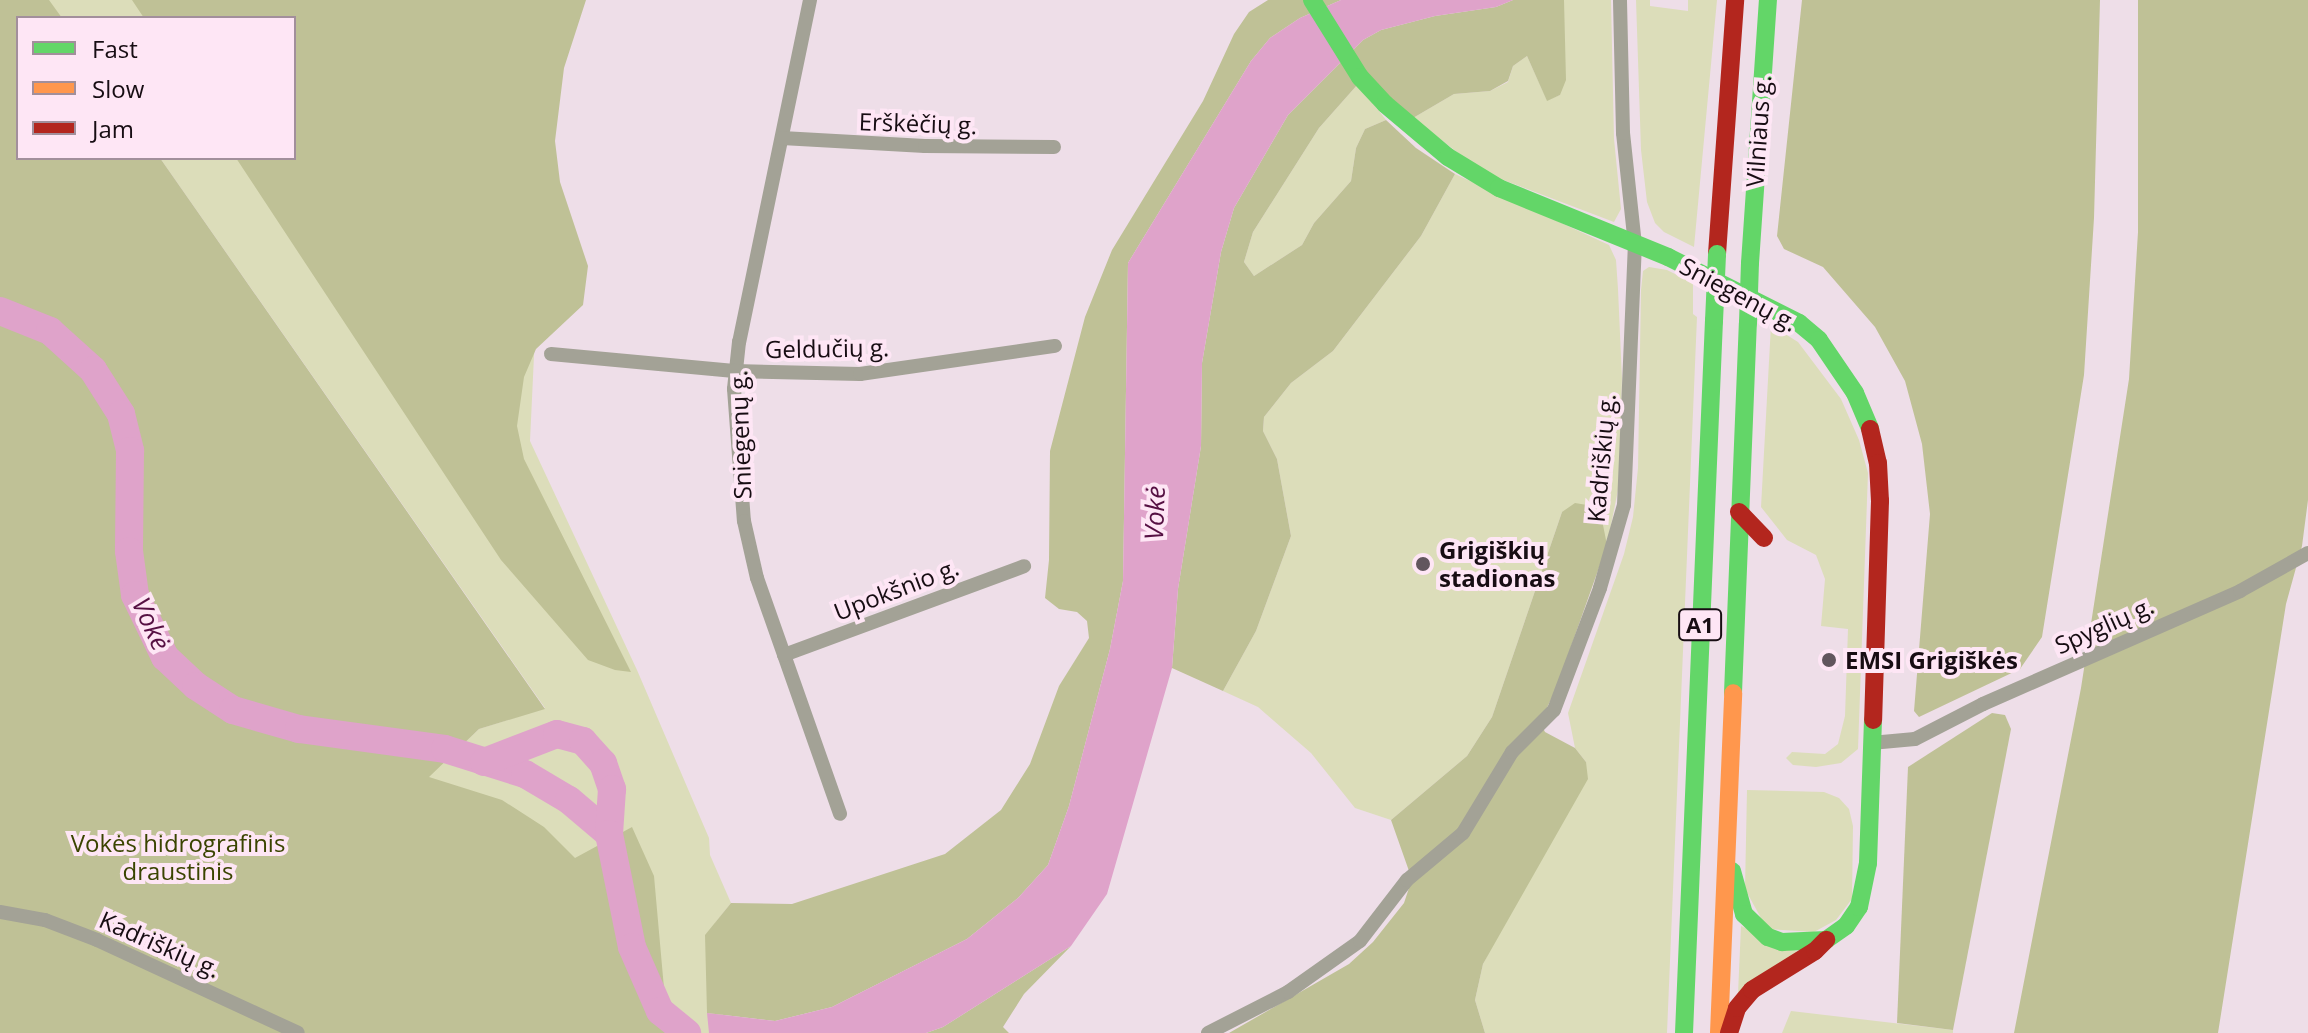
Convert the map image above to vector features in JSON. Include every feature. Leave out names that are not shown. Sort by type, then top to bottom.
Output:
[{"type":"main road","name":"Sniegenų g.","points":[[1312,0],[1360,77],[1395,113],[1448,157],[1499,188],[1668,257],[1799,323],[1839,365],[1855,393],[1872,439],[1880,501],[1866,887],[1859,907],[1846,926],[1805,958],[1752,990],[1737,1008],[1729,1033]]},
{"type":"main road","name":"Vilniaus g.","points":[[1684,1033],[1717,254],[1735,0]]},
{"type":"main road","name":"Vilniaus g.","points":[[1739,512],[1750,263],[1768,0]]},
{"type":"main road","points":[[1739,512],[1764,538]]},
{"type":"main road","name":"A1","points":[[1719,1033],[1739,512]]},
{"type":"main road","points":[[1726,834],[1744,914],[1755,926],[1782,942],[1826,940]]},
{"type":"street","name":"Sniegenų g.","points":[[810,0],[734,371],[744,521],[757,578],[840,814]]},
{"type":"street","name":"Kadriškių g.","points":[[1208,1033],[1288,992],[1360,941],[1407,880],[1463,833],[1512,752],[1535,733],[1554,710],[1600,588],[1624,505],[1635,245],[1623,133],[1620,0]]},
{"type":"street","name":"Erškėčių g.","points":[[782,138],[877,144],[1054,147]]},
{"type":"street","name":"Geldučių g.","points":[[551,354],[734,371],[860,374],[1055,346]]},
{"type":"street","name":"Spyglių g.","points":[[1871,743],[1915,739],[2006,693],[2240,591],[2308,553]]},
{"type":"street","name":"Upokšnio g.","points":[[784,655],[1024,566]]},
{"type":"street","name":"Kadriškių g.","points":[[0,912],[45,920],[97,940],[298,1033]]},
{"type":"green space","name":"Vokės hidrografinis draustinis","points":[[0,0],[49,0],[61,16],[16,16],[16,160],[161,160],[545,709],[479,729],[429,777],[502,800],[544,827],[575,858],[632,827],[654,876],[668,1033],[0,1033]]},
{"type":"green space","points":[[49,0],[242,0],[242,16],[49,16]]},
{"type":"green space","points":[[132,0],[586,0],[564,68],[555,141],[560,182],[588,266],[583,305],[536,349],[524,377],[517,426],[524,459],[631,672],[588,660],[501,560],[237,160],[296,160],[296,16],[143,16]]},
{"type":"green space","points":[[1268,0],[1341,0],[1300,18],[1270,38],[1251,61],[1128,263],[1123,581],[1110,649],[1069,806],[1048,865],[1018,898],[967,939],[832,1007],[775,1021],[707,1013],[705,935],[731,903],[792,904],[945,854],[1001,810],[1030,764],[1059,686],[1089,638],[1087,621],[1077,612],[1059,609],[1045,598],[1049,560],[1050,451],[1085,317],[1112,250],[1203,101],[1234,34],[1249,12]]},
{"type":"green space","points":[[1513,0],[1564,0],[1566,80],[1560,95],[1547,101],[1527,56],[1513,66],[1508,81],[1490,91],[1454,94],[1413,118],[1358,84],[1319,128],[1253,232],[1244,262],[1254,276],[1302,245],[1314,223],[1351,181],[1356,148],[1365,129],[1386,120],[1416,148],[1455,174],[1421,236],[1333,351],[1291,383],[1264,417],[1263,431],[1277,459],[1291,536],[1256,631],[1223,691],[1172,668],[1178,589],[1201,446],[1202,363],[1221,252],[1234,208],[1288,115],[1363,40],[1381,30],[1435,16],[1496,7]]},
{"type":"green space","points":[[1564,0],[1611,0],[1614,139],[1621,209],[1614,222],[1498,178],[1466,159],[1413,118],[1454,94],[1490,91],[1508,82],[1513,66],[1527,56],[1547,100],[1560,95]]},
{"type":"green space","points":[[1636,0],[1650,0],[1650,6],[1688,11],[1688,0],[1717,0],[1694,247],[1664,232],[1655,223],[1647,202],[1641,150]]},
{"type":"green space","points":[[1802,0],[2100,0],[2094,218],[2084,375],[2042,637],[2020,669],[1919,717],[1914,711],[1930,514],[1922,444],[1905,381],[1875,327],[1823,267],[1784,249],[1777,236]]},
{"type":"green space","points":[[2138,0],[2308,0],[2308,500],[2302,546],[2286,604],[2218,1033],[2014,1033],[2081,688],[2129,379],[2138,232]]},
{"type":"green space","points":[[1358,84],[1386,120],[1365,129],[1356,148],[1351,181],[1314,223],[1302,245],[1254,276],[1244,262],[1253,232],[1319,128]]},
{"type":"green space","name":"Vokės hidrografinis draustinis","points":[[296,159],[536,313],[530,441],[637,670],[709,838],[710,855],[731,903],[715,923],[723,1033],[0,1033],[0,330],[445,761],[479,729],[545,708],[161,160]]},
{"type":"green space","points":[[1455,174],[1609,245],[1616,260],[1622,379],[1619,485],[1607,545],[1562,512],[1492,717],[1467,756],[1391,820],[1355,808],[1311,753],[1258,707],[1223,691],[1256,631],[1291,536],[1277,459],[1263,431],[1264,417],[1291,383],[1333,351],[1421,236]]},
{"type":"green space","points":[[1649,267],[1667,270],[1693,283],[1693,314],[1697,317],[1667,1033],[1485,1033],[1475,1000],[1483,964],[1586,762],[1575,748],[1568,713],[1624,554],[1633,517],[1638,468],[1641,290],[1643,271]]},
{"type":"green space","points":[[1771,325],[1798,342],[1841,399],[1859,440],[1868,473],[1858,749],[1841,763],[1816,767],[1793,765],[1786,758],[1792,752],[1825,754],[1838,744],[1845,716],[1848,629],[1821,626],[1825,579],[1816,555],[1787,540],[1761,507]]},
{"type":"green space","points":[[1575,503],[1593,506],[1602,520],[1607,545],[1556,689],[1540,722],[1545,732],[1575,748],[1586,762],[1588,779],[1483,964],[1475,1000],[1485,1033],[1229,1033],[1349,964],[1373,942],[1404,903],[1410,885],[1409,871],[1391,820],[1467,756],[1492,717],[1562,512]]},
{"type":"green space","points":[[1992,713],[2005,715],[2011,729],[1953,1030],[1897,1023],[1908,767]]},
{"type":"green space","points":[[1747,790],[1824,792],[1839,798],[1849,809],[1853,826],[1852,899],[1836,920],[1814,932],[1767,929],[1745,889]]},
{"type":"green space","points":[[1741,926],[1800,953],[1738,994]]},
{"type":"green space","points":[[1071,946],[1024,994],[1003,1027],[1009,1033],[926,1033],[943,1027]]},
{"type":"green space","points":[[1791,1011],[1953,1030],[1953,1033],[1782,1033]]},
{"type":"water","points":[[1341,0],[1513,0],[1496,7],[1435,16],[1381,30],[1363,40],[1288,115],[1234,208],[1221,252],[1202,363],[1201,446],[1178,589],[1172,668],[1107,894],[1071,946],[943,1027],[926,1033],[709,1033],[707,1013],[775,1021],[832,1007],[967,939],[1018,898],[1048,865],[1069,806],[1110,649],[1123,581],[1128,263],[1251,61],[1270,38],[1300,18]]},
{"type":"waterway","name":"Vokė","points":[[0,311],[50,331],[93,370],[121,414],[130,451],[129,551],[135,595],[165,657],[196,686],[233,710],[299,729],[445,749],[525,774],[569,800],[609,834]]},
{"type":"waterway","name":"Vokė","points":[[484,762],[557,734],[583,741],[603,763],[612,789],[609,834],[632,947],[660,1011],[687,1033]]},
{"type":"traffic: fast","points":[[1312,0],[1360,77],[1385,104],[1448,157],[1499,188],[1668,257],[1799,323],[1819,340],[1855,393],[1870,429]]},
{"type":"traffic: fast","points":[[1750,263],[1768,0]]},
{"type":"traffic: fast","points":[[1714,321],[1717,254]]},
{"type":"traffic: fast","points":[[1748,323],[1750,263]]},
{"type":"traffic: fast","points":[[1684,1033],[1714,321]]},
{"type":"traffic: fast","points":[[1733,693],[1748,323]]},
{"type":"traffic: fast","points":[[1826,940],[1846,926],[1859,907],[1868,863],[1873,720]]},
{"type":"traffic: fast","points":[[1732,871],[1744,914],[1768,937],[1782,942],[1826,940]]},
{"type":"traffic: slow","points":[[1719,1033],[1733,693]]},
{"type":"traffic: jam","points":[[1717,254],[1735,0]]},
{"type":"traffic: jam","points":[[1870,429],[1878,463],[1880,501],[1873,720]]},
{"type":"traffic: jam","points":[[1739,512],[1764,538]]},
{"type":"traffic: jam","points":[[1729,1033],[1737,1008],[1752,990],[1815,951],[1826,940]]},
{"type":"place","name":"Grigiškių stadionas","points":[[1423,564]]},
{"type":"place","name":"EMSI Grigiškės","points":[[1829,660]]}]
